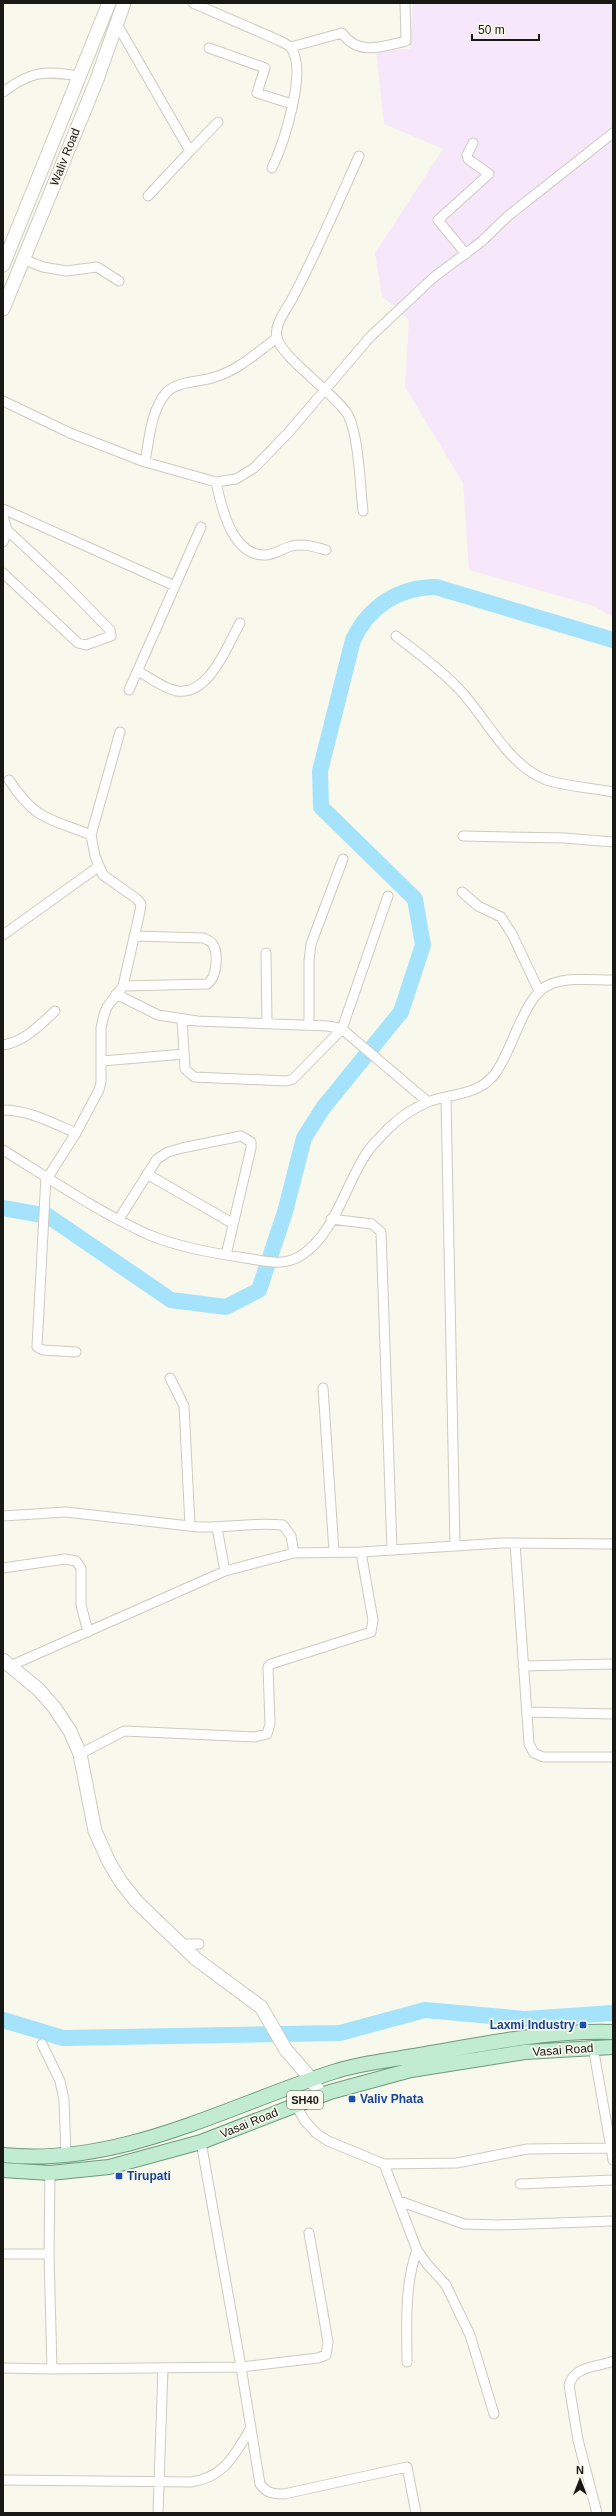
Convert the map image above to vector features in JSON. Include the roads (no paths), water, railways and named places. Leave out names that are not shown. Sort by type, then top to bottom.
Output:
[{"type":"main road","name":"Waliv Road","points":[[3,265],[109,3]]},
{"type":"main road","name":"Waliv Road","points":[[3,309],[25,260],[118,26],[124,3]]},
{"type":"main road","points":[[7,1663],[38,1689],[54,1707],[70,1731],[80,1754],[95,1831],[109,1862],[137,1902],[180,1944],[215,1974],[262,2007],[286,2050],[312,2080],[321,2095]]},
{"type":"main road","name":"Vasai Road","points":[[3,2155],[66,2156],[106,2150],[146,2139],[334,2071],[505,2040],[574,2030],[613,2032]]},
{"type":"main road","name":"Vasai Road","points":[[3,2170],[50,2173],[110,2167],[201,2142],[321,2095],[411,2070],[525,2052],[613,2048]]},
{"type":"street","points":[[193,3],[291,47],[296,58],[297,72],[292,104],[282,148],[272,168]]},
{"type":"street","points":[[291,47],[342,33],[348,42],[359,48],[406,41],[405,3]]},
{"type":"street","points":[[118,26],[190,151]]},
{"type":"street","points":[[209,48],[265,68],[257,93],[292,104]]},
{"type":"street","points":[[3,92],[23,78],[46,72],[80,76]]},
{"type":"street","points":[[148,196],[218,122]]},
{"type":"street","points":[[3,401],[70,433],[145,462],[216,482],[236,479],[254,468],[325,390],[370,337],[434,277],[466,254],[508,216],[613,133]]},
{"type":"street","points":[[466,254],[438,220],[489,174],[468,159],[467,155],[473,143]]},
{"type":"street","points":[[359,156],[313,258],[282,316],[277,330],[277,338],[289,355],[325,390],[348,416],[358,466],[363,511]]},
{"type":"street","points":[[25,260],[43,267],[66,271],[97,267],[119,281]]},
{"type":"street","points":[[145,462],[159,402],[167,391],[178,386],[216,377],[237,368],[277,338]]},
{"type":"street","points":[[216,482],[221,507],[228,523],[245,547],[256,554],[266,555],[303,545],[326,550]]},
{"type":"street","points":[[3,509],[175,586]]},
{"type":"street","points":[[3,516],[7,530],[64,583],[110,630],[111,636],[86,645],[78,643],[3,573]]},
{"type":"street","points":[[129,690],[202,527]]},
{"type":"street","points":[[3,542],[7,530]]},
{"type":"street","points":[[138,671],[176,691],[190,690],[211,676],[240,623]]},
{"type":"street","points":[[396,636],[442,671],[461,690],[496,738],[523,764],[544,779],[613,792]]},
{"type":"street","points":[[76,1352],[42,1350],[37,1347],[47,1177],[76,1133],[99,1090],[102,1061],[103,1022],[107,1007],[123,986],[141,904],[103,875],[98,867],[91,835],[120,732]]},
{"type":"street","points":[[9,780],[24,802],[38,813],[53,822],[91,835]]},
{"type":"street","points":[[463,836],[564,838],[613,842]]},
{"type":"street","points":[[309,1025],[308,961],[311,944],[343,859]]},
{"type":"street","points":[[3,935],[98,867]]},
{"type":"street","points":[[462,892],[478,906],[501,918],[512,934],[540,991]]},
{"type":"street","points":[[182,1019],[185,1069],[194,1077],[286,1081],[301,1072],[342,1029],[388,896]]},
{"type":"street","points":[[123,986],[207,984],[213,980],[216,974],[214,947],[212,942],[204,938],[134,936]]},
{"type":"street","points":[[266,953],[267,1024]]},
{"type":"street","points":[[3,1150],[148,1235],[226,1255],[277,1263],[288,1262],[302,1255],[323,1234],[368,1151],[390,1127],[428,1102],[480,1088],[494,1075],[512,1043],[529,1006],[540,991],[551,984],[576,980],[613,980]]},
{"type":"street","points":[[116,994],[158,1015],[182,1019],[309,1025],[342,1029],[428,1102]]},
{"type":"street","points":[[3,1045],[11,1044],[30,1032],[55,1011]]},
{"type":"street","points":[[102,1061],[184,1054]]},
{"type":"street","points":[[446,1098],[455,1546]]},
{"type":"street","points":[[3,1110],[18,1110],[29,1113],[76,1133]]},
{"type":"street","points":[[119,1219],[157,1159],[168,1152],[241,1136],[247,1138],[251,1142],[251,1148],[232,1223],[226,1255]]},
{"type":"street","points":[[147,1174],[232,1223]]},
{"type":"street","points":[[331,1219],[372,1224],[381,1232],[392,1550]]},
{"type":"street","points":[[170,1378],[184,1406],[190,1526]]},
{"type":"street","points":[[323,1388],[334,1552]]},
{"type":"street","points":[[3,1516],[66,1512],[217,1528],[260,1523],[283,1525],[288,1529],[291,1536],[294,1553]]},
{"type":"street","points":[[217,1528],[225,1571]]},
{"type":"street","points":[[516,1543],[529,1744],[534,1753],[543,1757],[613,1757]]},
{"type":"street","points":[[7,1663],[88,1632],[225,1571],[294,1553],[361,1552],[516,1543],[613,1544]]},
{"type":"street","points":[[80,1754],[124,1731],[255,1737],[267,1734],[270,1724],[268,1667],[271,1664],[371,1632],[373,1620],[361,1552]]},
{"type":"street","points":[[3,1568],[65,1560],[76,1561],[81,1568],[81,1605],[88,1632]]},
{"type":"street","points":[[523,1666],[613,1664]]},
{"type":"street","points":[[527,1712],[613,1714]]},
{"type":"street","points":[[180,1944],[199,1944]]},
{"type":"street","points":[[42,2044],[60,2081],[64,2100],[66,2156]]},
{"type":"street","points":[[593,2048],[613,2160]]},
{"type":"street","points":[[295,2104],[305,2121],[316,2133],[328,2141],[384,2164],[457,2164],[506,2152],[611,2148]]},
{"type":"street","points":[[201,2142],[260,2484],[265,2491],[272,2494],[284,2494],[407,2467],[416,2513]]},
{"type":"street","points":[[384,2164],[417,2250],[451,2293],[470,2334],[494,2414]]},
{"type":"street","points":[[50,2173],[49,2254],[52,2369]]},
{"type":"street","points":[[520,2184],[613,2180]]},
{"type":"street","points":[[399,2201],[464,2224],[499,2225],[613,2221]]},
{"type":"street","points":[[3,2368],[52,2369],[241,2367],[318,2358],[326,2355],[328,2342],[309,2233]]},
{"type":"street","points":[[407,2362],[407,2287],[409,2272],[417,2250]]},
{"type":"street","points":[[3,2254],[49,2254]]},
{"type":"street","points":[[598,2513],[578,2440],[569,2384],[571,2377],[578,2371],[613,2361]]},
{"type":"street","points":[[158,2513],[163,2368]]},
{"type":"street","points":[[3,2480],[191,2482],[212,2477],[228,2464],[251,2428]]},
{"type":"waterway","points":[[3,1208],[48,1216],[171,1300],[226,1307],[259,1290],[285,1212],[304,1138],[323,1108],[401,1012],[423,945],[415,899],[321,807],[320,771],[353,640],[368,617],[387,601],[410,590],[436,587],[613,640]]},
{"type":"waterway","points":[[3,2020],[63,2038],[340,2033],[425,2010],[525,2019],[613,2013]]},
{"type":"place","name":"Laxmi Industry","points":[[583,2025]]},
{"type":"place","name":"Valiv Phata","points":[[352,2099]]},
{"type":"place","name":"Tirupati","points":[[119,2176]]}]
